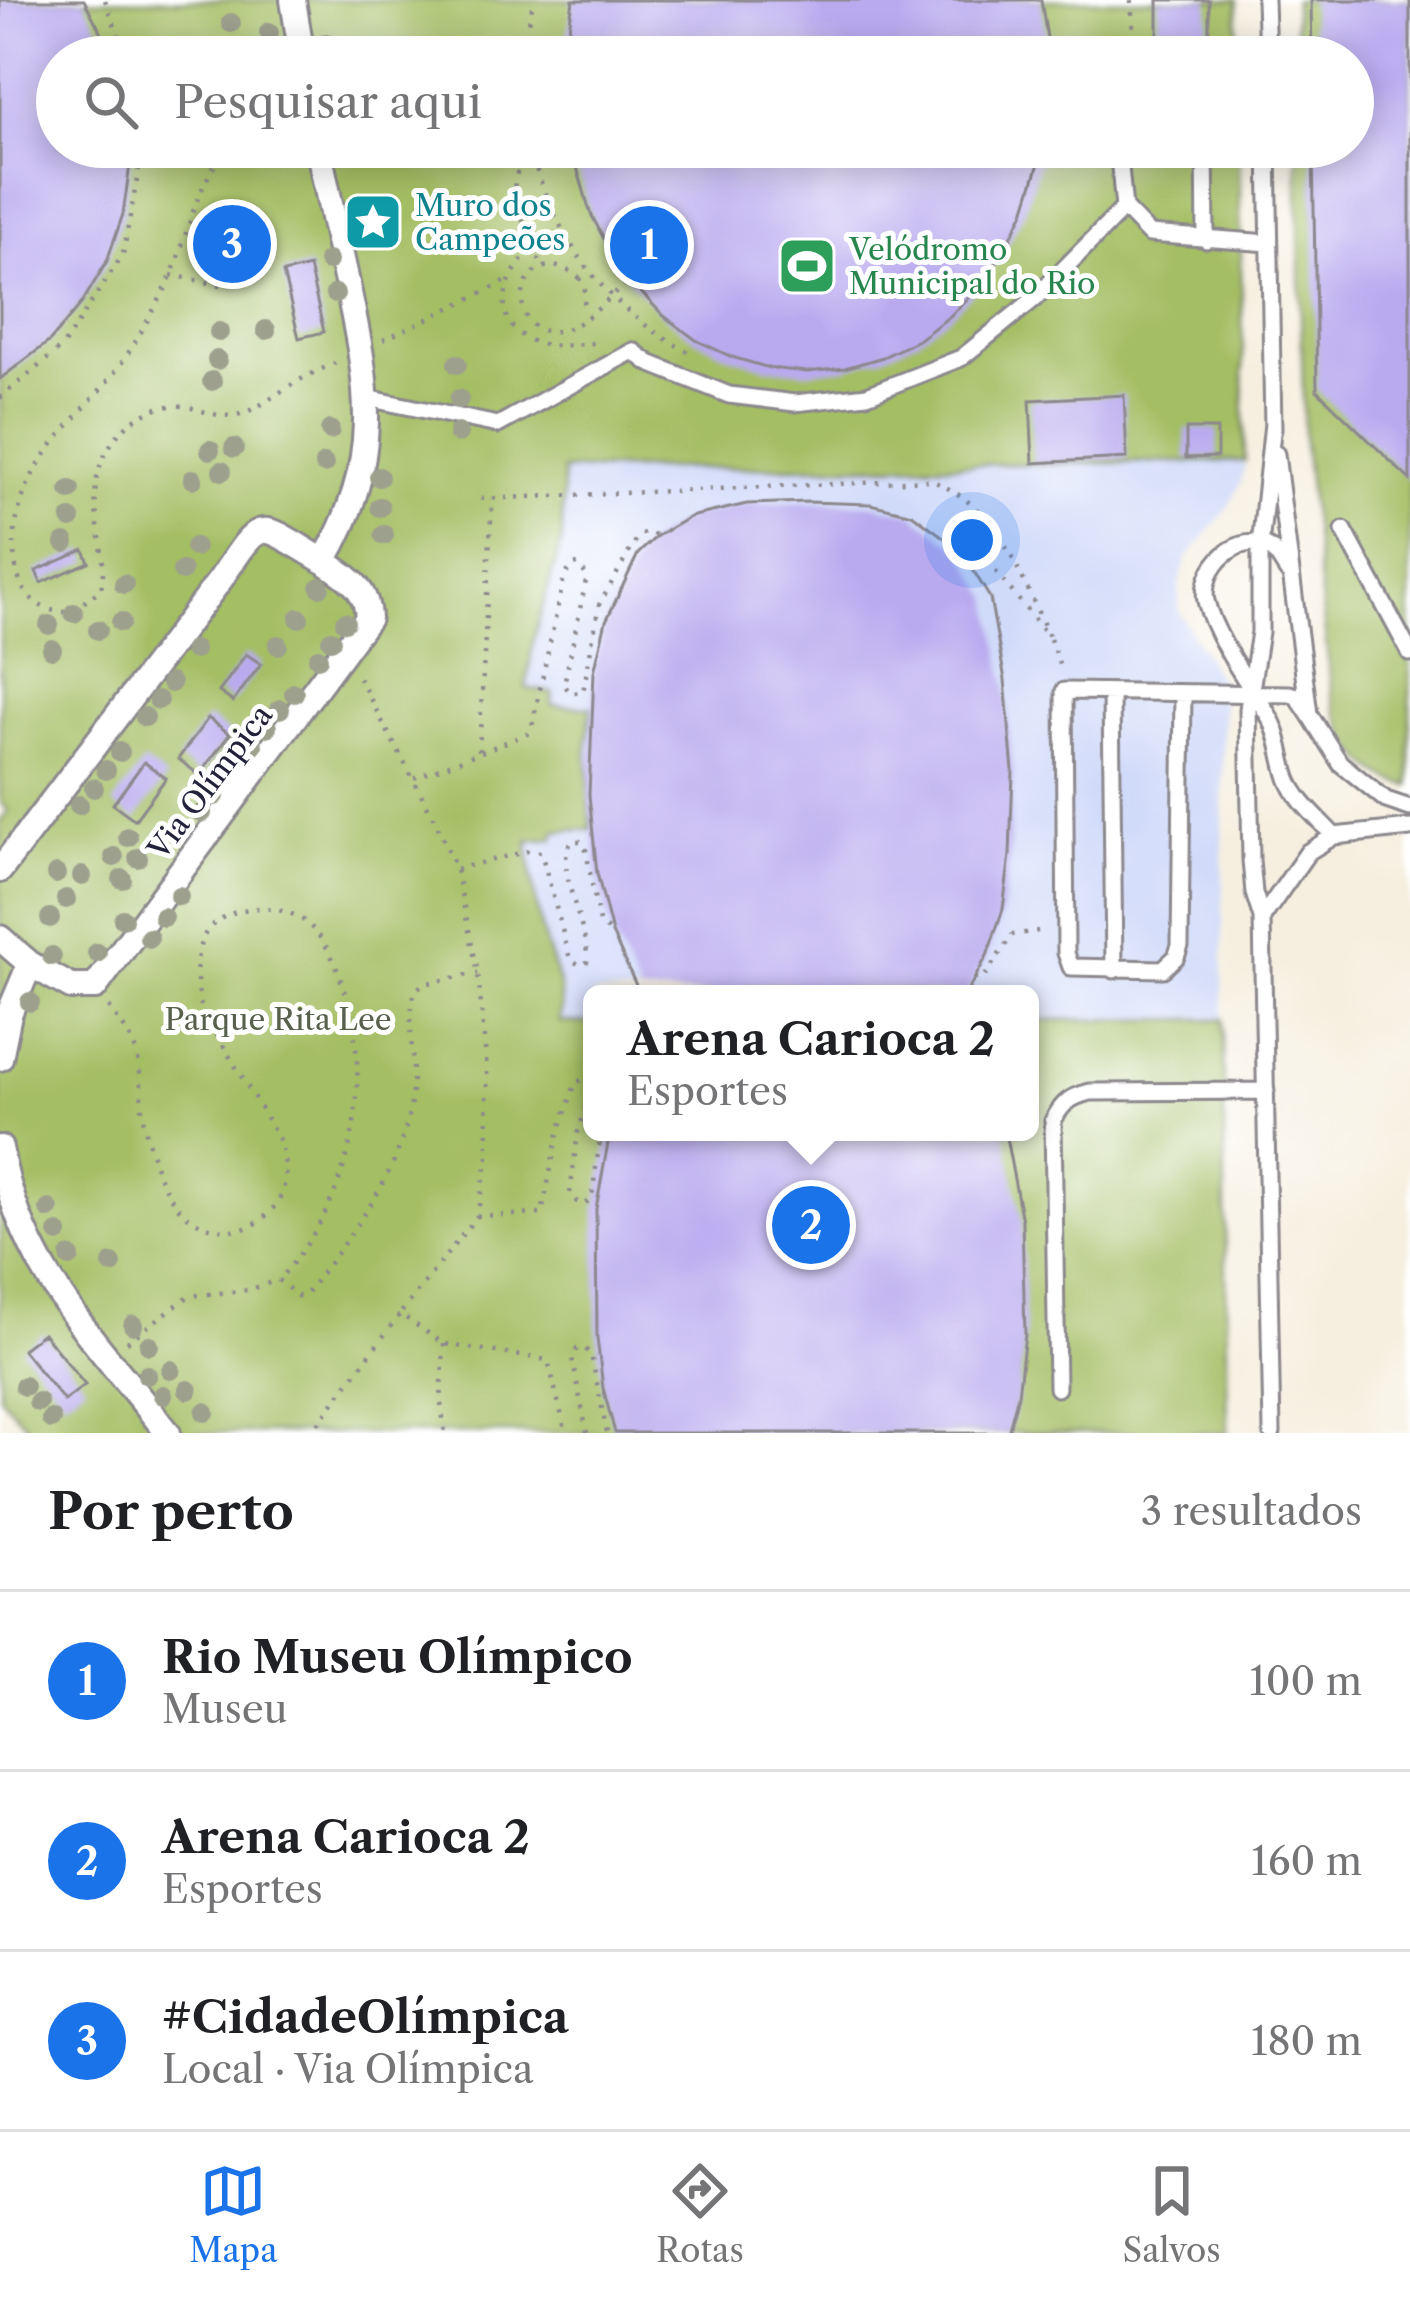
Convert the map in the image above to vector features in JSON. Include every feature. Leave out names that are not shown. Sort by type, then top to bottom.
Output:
[{"type":"street","points":[[293,0],[299,36]]},
{"type":"street","points":[[322,168],[367,398],[362,464],[353,503],[324,561]]},
{"type":"street","name":"Via Olímpica","points":[[0,870],[256,531],[268,529],[359,585],[368,602],[368,618],[95,987]]},
{"type":"street","points":[[0,938],[30,964],[71,987],[95,987]]},
{"type":"street","points":[[0,1058],[9,1014],[30,964]]},
{"type":"street","points":[[0,1148],[9,1197],[30,1249],[71,1316],[168,1433]]},
{"type":"lane","points":[[1265,0],[1266,36]]},
{"type":"lane","points":[[1120,168],[1124,208],[1149,235],[1269,243]]},
{"type":"lane","points":[[1205,168],[1206,240]]},
{"type":"lane","points":[[1268,168],[1273,423],[1309,714]]},
{"type":"lane","points":[[367,398],[498,425],[633,351],[650,363],[729,394],[796,403],[867,394],[961,358],[1034,298],[1124,208]]},
{"type":"lane","points":[[1272,1433],[1262,918],[1253,893],[1251,860],[1251,694],[1260,632],[1260,545],[1273,423]]},
{"type":"lane","points":[[1344,530],[1410,653]]},
{"type":"lane","points":[[1289,574],[1272,550],[1260,545],[1236,547],[1223,555],[1205,581],[1206,601],[1251,694],[1270,717],[1294,791],[1334,836]]},
{"type":"lane","points":[[1183,693],[1180,946],[1176,957],[1163,969],[1071,967],[1066,953],[1064,691],[1251,694],[1297,696],[1340,763],[1386,800],[1410,808]]},
{"type":"lane","points":[[1111,692],[1114,970]]},
{"type":"lane","points":[[1262,918],[1298,862],[1334,836],[1410,828]]},
{"type":"lane","points":[[1057,1388],[1053,1121],[1061,1105],[1072,1096],[1090,1092],[1266,1091]]},
{"type":"path","points":[[105,0],[119,36]]},
{"type":"path","points":[[527,36],[533,0]]},
{"type":"path","points":[[1131,0],[1134,36]]},
{"type":"path","points":[[0,398],[63,346],[123,254],[139,168]]},
{"type":"path","points":[[7,570],[16,515],[36,468],[121,364],[171,275],[211,168]]},
{"type":"path","points":[[521,168],[512,185],[541,265]]},
{"type":"path","points":[[536,168],[555,218],[580,262],[612,300],[647,328],[708,361]]},
{"type":"path","points":[[534,247],[515,264],[507,281],[505,309],[514,326],[530,340],[554,345],[598,343],[633,351]]},
{"type":"path","points":[[584,309],[585,287],[563,267],[542,268],[521,292],[531,322],[550,331],[561,330],[630,281]]},
{"type":"path","points":[[171,275],[230,287]]},
{"type":"path","points":[[19,599],[34,609],[72,612],[101,590],[105,572],[94,514],[95,485],[100,462],[137,417],[163,406],[178,406],[232,417],[507,281]]},
{"type":"path","points":[[481,499],[930,480],[950,487],[992,521],[1049,638],[1064,691]]},
{"type":"path","points":[[479,752],[492,498]]},
{"type":"path","points":[[414,778],[527,734],[567,570],[578,564],[586,576],[564,684],[566,690],[579,694],[586,686],[598,605],[639,536],[650,532],[657,536]]},
{"type":"path","points":[[961,550],[976,547],[1049,638]]},
{"type":"path","points":[[311,1433],[477,1216],[488,1157],[487,1070],[478,973],[456,869],[362,680],[335,664]]},
{"type":"path","points":[[456,869],[541,852],[570,959],[580,964],[587,962],[588,952],[566,851],[571,841],[580,841],[586,850],[598,923],[612,933]]},
{"type":"path","points":[[95,987],[134,1045],[145,1127],[172,1202],[188,1220],[225,1230],[244,1230],[264,1219],[280,1200],[285,1157],[202,1010],[200,943],[211,927],[232,914],[282,909],[305,921],[325,942],[354,1022],[356,1103],[336,1191],[316,1230],[278,1280],[249,1290],[189,1296],[114,1364]]},
{"type":"path","points":[[974,978],[984,977],[1012,935],[1066,928]]},
{"type":"path","points":[[278,1280],[295,1296],[305,1295],[382,1188],[407,1124],[416,990],[423,984],[478,973]]},
{"type":"path","points":[[477,1216],[542,1214],[557,1137],[576,1082],[583,1080]]},
{"type":"path","points":[[583,1123],[570,1194],[577,1202],[585,1204],[592,1196],[600,1141]]},
{"type":"path","points":[[400,1314],[444,1344],[548,1360],[566,1433]]},
{"type":"path","points":[[444,1344],[441,1403],[445,1433]]},
{"type":"path","points":[[587,1433],[572,1358],[577,1349],[584,1348],[591,1354],[607,1433]]},
{"type":"shaded area","points":[[1245,461],[1241,483],[1226,511],[1187,558],[1179,584],[1179,612],[1223,686],[1223,1019],[1039,1020],[1039,985],[583,985],[583,1023],[559,1023],[563,990],[532,889],[526,689],[534,637],[561,541],[562,470]]},
{"type":"green space","name":"Parque Rita Lee","points":[[0,0],[1237,0],[1238,36],[36,36],[36,168],[1239,168],[1245,461],[563,470],[562,541],[534,637],[526,688],[553,693],[552,705],[591,707],[587,748],[591,829],[555,831],[554,839],[528,841],[538,914],[560,988],[560,1022],[583,1023],[583,1141],[1039,1141],[1039,1020],[1223,1019],[1228,1433],[33,1433],[0,1396],[0,822],[8,811],[0,803]]},
{"type":"green space","points":[[1294,0],[1410,0],[1410,786],[1380,774],[1358,753],[1342,727],[1332,696],[1304,444],[1297,168],[1374,168],[1374,36],[1295,36]]},
{"type":"building","points":[[0,0],[84,0],[103,36],[36,36],[36,168],[130,168],[123,214],[107,261],[82,303],[50,341],[0,379]]},
{"type":"building","points":[[573,0],[1041,0],[1047,36],[568,36]]},
{"type":"building","points":[[1158,0],[1209,0],[1209,36],[1158,36]]},
{"type":"building","points":[[1311,0],[1410,0],[1410,480],[1317,390],[1313,168],[1374,168],[1374,36],[1312,36]]},
{"type":"building","name":"Velódromo Municipal do Rio","points":[[577,168],[1038,168],[1024,212],[1004,251],[980,286],[950,316],[918,340],[883,357],[807,372],[769,368],[696,340],[630,281],[590,212]]},
{"type":"building","points":[[309,267],[324,332],[299,338],[283,273]]},
{"type":"building","points":[[1124,395],[1127,458],[1033,463],[1030,400]]},
{"type":"building","points":[[1186,429],[1217,429],[1217,457],[1186,458]]},
{"type":"building","points":[[747,504],[870,504],[912,514],[961,550],[990,598],[1005,680],[1013,771],[1010,855],[1003,909],[971,985],[636,985],[612,933],[597,873],[589,795],[594,672],[606,621],[638,554],[657,536],[690,517]]},
{"type":"building","points":[[84,550],[89,562],[41,583],[36,571]]},
{"type":"building","points":[[246,654],[261,664],[233,702],[219,692]]},
{"type":"building","points":[[208,718],[230,734],[199,775],[178,759]]},
{"type":"building","points":[[144,762],[166,778],[135,820],[113,804]]},
{"type":"building","points":[[608,1141],[1007,1141],[1022,1221],[1025,1335],[1008,1433],[615,1433],[597,1338],[596,1209]]},
{"type":"building","points":[[43,1333],[85,1385],[64,1401],[22,1349]]},
{"type":"place","name":"Muro dos Campeões","points":[[373,222]]},
{"type":"place","name":"#CidadeOlímpica","points":[[232,244]]},
{"type":"place","name":"Rio Museu Olímpico","points":[[649,245]]},
{"type":"place","name":"Velódromo Municipal do Rio","points":[[807,266]]},
{"type":"place","name":"Arena Carioca 2","points":[[811,1225]]}]
